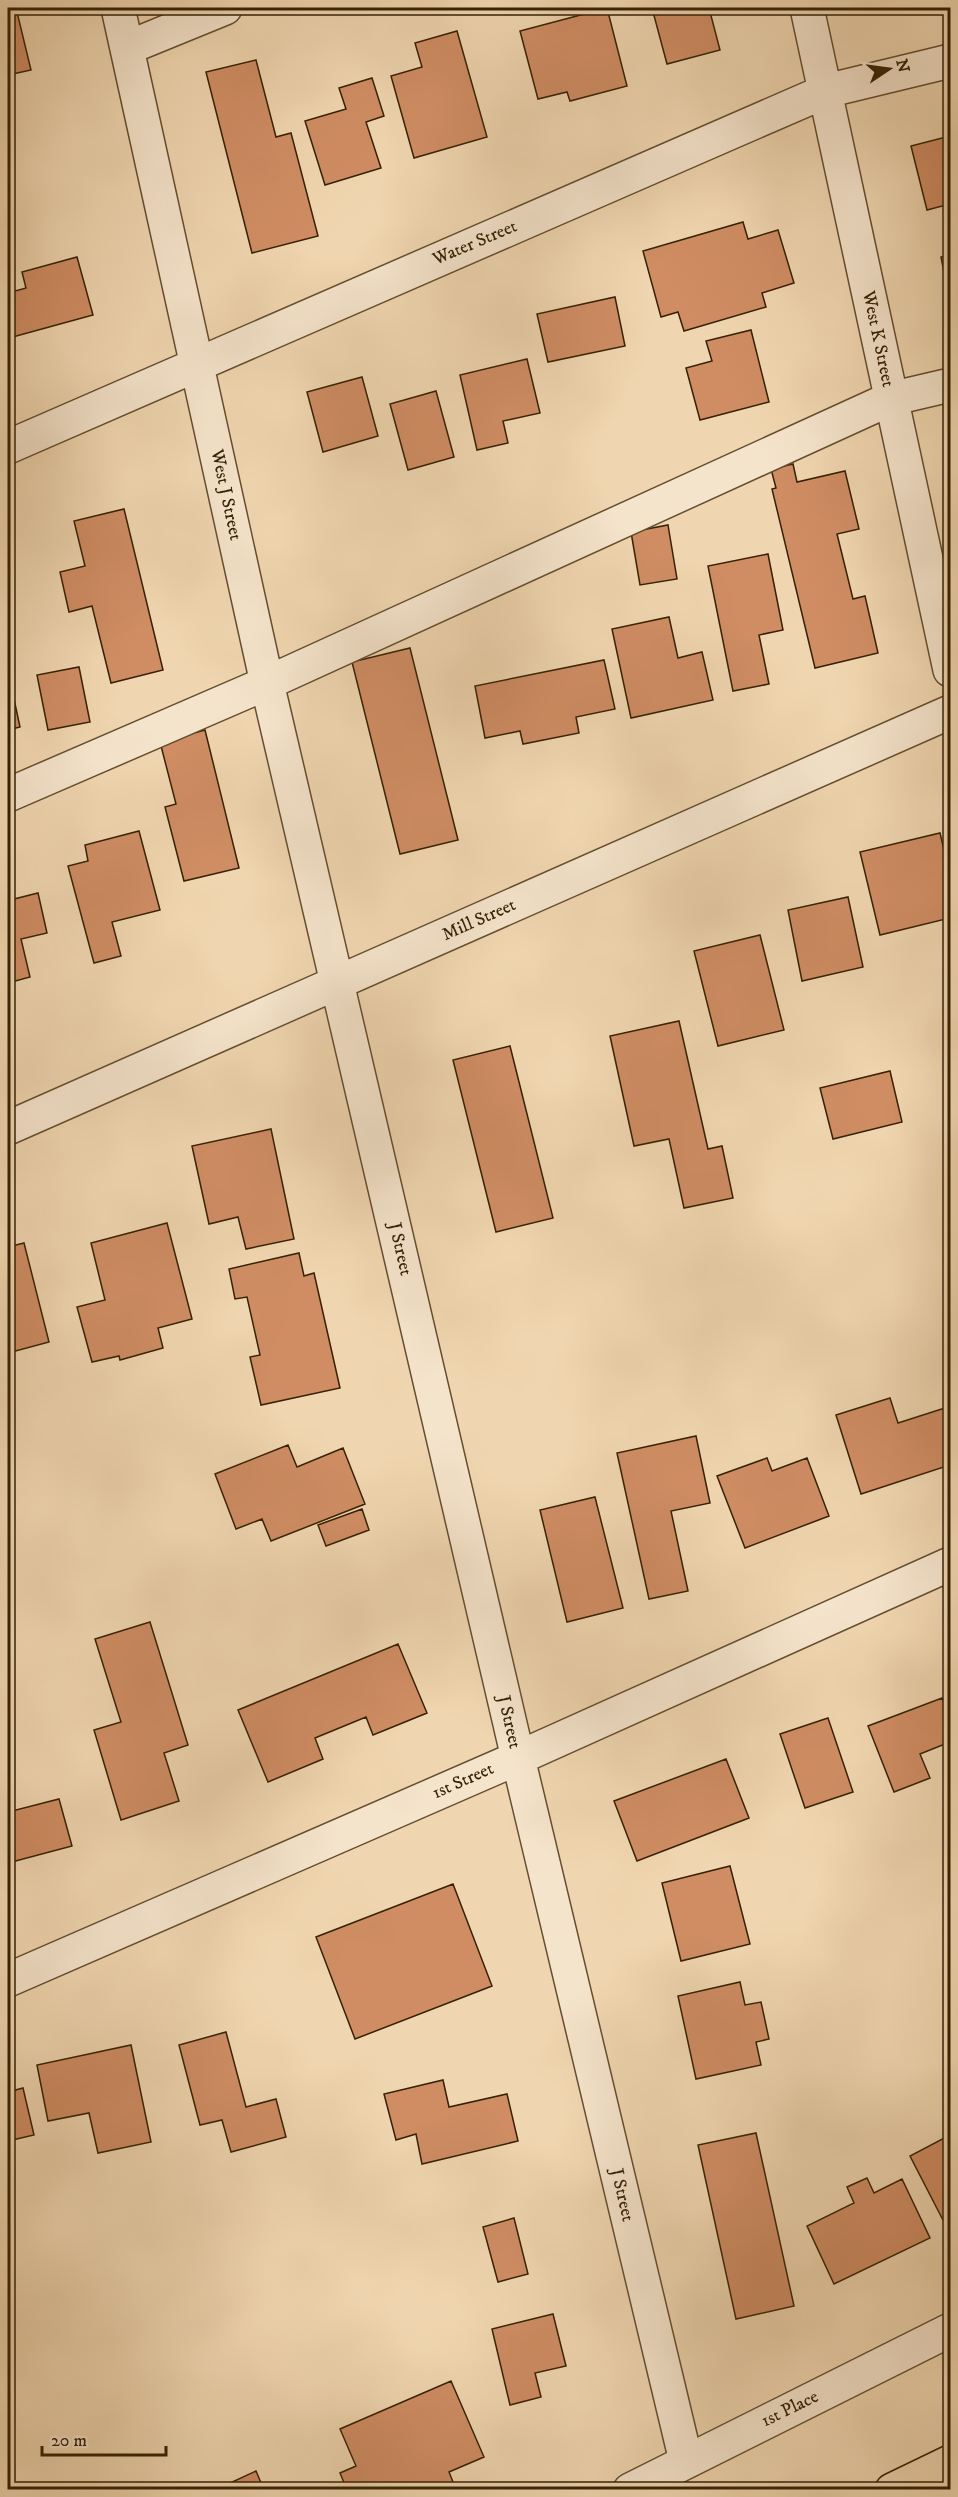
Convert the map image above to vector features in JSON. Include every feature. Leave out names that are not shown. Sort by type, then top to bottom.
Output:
[{"type":"main road","points":[[892,2490],[951,2462]]},
{"type":"street","name":"West J Street","points":[[118,8],[267,683],[338,982]]},
{"type":"street","points":[[127,48],[225,8]]},
{"type":"street","name":"West K Street","points":[[807,8],[890,399],[951,670]]},
{"type":"street","name":"Water Street","points":[[8,447],[826,91],[951,61]]},
{"type":"street","points":[[8,795],[267,683],[890,399],[951,385]]},
{"type":"street","name":"Mill Street","points":[[8,1128],[951,712]]},
{"type":"street","name":"J Street","points":[[338,982],[518,1758],[686,2461]]},
{"type":"street","name":"1st Street","points":[[8,1980],[518,1758],[951,1564]]},
{"type":"street","name":"1st Place","points":[[630,2490],[951,2330]]},
{"type":"building","points":[[8,8],[16,8],[31,70],[8,75]]},
{"type":"building","points":[[607,8],[627,86],[570,101],[567,92],[538,99],[520,31]]},
{"type":"building","points":[[652,8],[709,8],[720,50],[667,64]]},
{"type":"building","points":[[457,31],[487,137],[414,158],[391,76],[422,67],[415,43]]},
{"type":"building","points":[[256,60],[276,137],[291,133],[318,236],[252,253],[206,72]]},
{"type":"building","points":[[372,78],[384,116],[366,122],[381,168],[325,185],[305,121],[346,109],[339,88]]},
{"type":"building","points":[[950,136],[950,204],[927,210],[911,146]]},
{"type":"building","points":[[743,222],[748,239],[778,230],[794,283],[762,293],[766,307],[684,331],[678,312],[661,317],[643,251]]},
{"type":"building","points":[[950,255],[950,303],[941,257]]},
{"type":"building","points":[[77,257],[93,315],[9,338],[8,293],[26,288],[22,272]]},
{"type":"building","points":[[615,297],[625,346],[548,362],[537,314]]},
{"type":"building","points":[[751,330],[769,402],[700,420],[686,368],[712,361],[706,341]]},
{"type":"building","points":[[527,359],[540,413],[503,421],[508,443],[477,450],[460,375]]},
{"type":"building","points":[[362,377],[378,436],[323,452],[307,392]]},
{"type":"building","points":[[436,391],[454,457],[408,470],[390,404]]},
{"type":"building","points":[[793,464],[797,482],[845,471],[859,529],[837,534],[853,599],[865,596],[878,653],[815,668],[772,489],[776,488],[771,469]]},
{"type":"building","points":[[124,509],[163,670],[111,683],[92,606],[69,612],[60,572],[85,566],[74,521]]},
{"type":"building","points":[[668,525],[677,579],[640,585],[631,532]]},
{"type":"building","points":[[768,554],[783,630],[759,635],[769,684],[733,691],[708,566]]},
{"type":"building","points":[[669,617],[678,658],[702,652],[713,700],[631,718],[612,629]]},
{"type":"building","points":[[410,648],[458,840],[400,854],[352,662]]},
{"type":"building","points":[[604,660],[615,709],[576,717],[579,733],[523,744],[520,731],[485,738],[475,686]]},
{"type":"building","points":[[79,667],[90,722],[48,730],[37,675]]},
{"type":"building","points":[[11,685],[20,727],[8,730],[8,686]]},
{"type":"building","points":[[205,730],[239,868],[184,881],[165,807],[176,804],[160,742]]},
{"type":"building","points":[[139,831],[160,910],[112,922],[121,956],[94,963],[68,866],[88,861],[85,845]]},
{"type":"building","points":[[940,833],[950,875],[950,918],[880,935],[860,852]]},
{"type":"building","points":[[8,873],[14,899],[38,893],[47,933],[21,939],[30,977],[8,983]]},
{"type":"building","points":[[848,897],[863,967],[802,981],[788,910]]},
{"type":"building","points":[[760,935],[784,1030],[718,1046],[694,951]]},
{"type":"building","points":[[679,1021],[708,1149],[722,1146],[733,1198],[684,1208],[669,1139],[634,1146],[610,1036]]},
{"type":"building","points":[[510,1046],[553,1218],[496,1232],[453,1060]]},
{"type":"building","points":[[890,1071],[902,1122],[833,1139],[820,1088]]},
{"type":"building","points":[[271,1129],[294,1239],[246,1249],[238,1217],[209,1224],[192,1146]]},
{"type":"building","points":[[167,1223],[192,1319],[158,1328],[163,1348],[120,1360],[119,1356],[92,1362],[77,1307],[105,1300],[91,1243]]},
{"type":"building","points":[[24,1243],[49,1342],[8,1353],[8,1247]]},
{"type":"building","points":[[299,1253],[304,1276],[314,1273],[340,1388],[261,1405],[250,1357],[260,1355],[247,1297],[235,1299],[229,1269]]},
{"type":"building","points":[[890,1398],[898,1423],[948,1407],[950,1465],[861,1494],[836,1415]]},
{"type":"building","points":[[696,1436],[710,1503],[671,1511],[688,1591],[649,1599],[617,1453]]},
{"type":"building","points":[[288,1445],[297,1467],[343,1448],[365,1504],[271,1541],[262,1519],[236,1529],[215,1474]]},
{"type":"building","points":[[767,1458],[772,1471],[807,1458],[829,1516],[745,1548],[717,1476]]},
{"type":"building","points":[[595,1497],[623,1608],[567,1622],[540,1510]]},
{"type":"building","points":[[362,1509],[369,1530],[326,1546],[318,1525]]},
{"type":"building","points":[[8,1513],[12,1531],[8,1532]]},
{"type":"building","points":[[150,1622],[188,1745],[164,1753],[179,1801],[121,1820],[94,1730],[121,1722],[95,1639]]},
{"type":"building","points":[[398,1644],[427,1713],[373,1735],[366,1717],[315,1738],[323,1759],[268,1782],[238,1710]]},
{"type":"building","points":[[942,1698],[950,1719],[950,1742],[920,1754],[930,1778],[894,1792],[868,1726]]},
{"type":"building","points":[[828,1718],[853,1792],[805,1808],[780,1734]]},
{"type":"building","points":[[726,1759],[749,1818],[637,1861],[614,1801]]},
{"type":"building","points":[[59,1799],[72,1846],[8,1863],[8,1812]]},
{"type":"building","points":[[730,1866],[750,1944],[681,1961],[662,1883]]},
{"type":"building","points":[[453,1884],[492,1986],[355,2039],[316,1937]]},
{"type":"building","points":[[740,1982],[745,2005],[761,2002],[769,2039],[756,2042],[761,2065],[696,2079],[678,1996]]},
{"type":"building","points":[[226,2032],[246,2107],[276,2099],[286,2137],[231,2152],[222,2120],[200,2125],[179,2045]]},
{"type":"building","points":[[131,2045],[151,2142],[98,2153],[89,2113],[48,2121],[37,2065]]},
{"type":"building","points":[[443,2080],[449,2107],[507,2094],[518,2141],[422,2164],[416,2134],[396,2140],[384,2094]]},
{"type":"building","points":[[23,2088],[34,2135],[8,2141],[8,2092]]},
{"type":"building","points":[[756,2133],[794,2306],[736,2319],[698,2145]]},
{"type":"building","points":[[950,2135],[950,2221],[945,2224],[910,2156]]},
{"type":"building","points":[[867,2178],[874,2193],[902,2179],[930,2238],[834,2284],[807,2226],[854,2203],[847,2187]]},
{"type":"building","points":[[514,2218],[528,2274],[498,2282],[483,2227]]},
{"type":"building","points":[[553,2314],[566,2366],[535,2373],[541,2397],[510,2405],[492,2329]]},
{"type":"building","points":[[451,2381],[484,2457],[449,2472],[455,2487],[449,2490],[347,2490],[340,2473],[356,2466],[340,2429]]},
{"type":"building","points":[[256,2471],[264,2490],[215,2490]]}]
